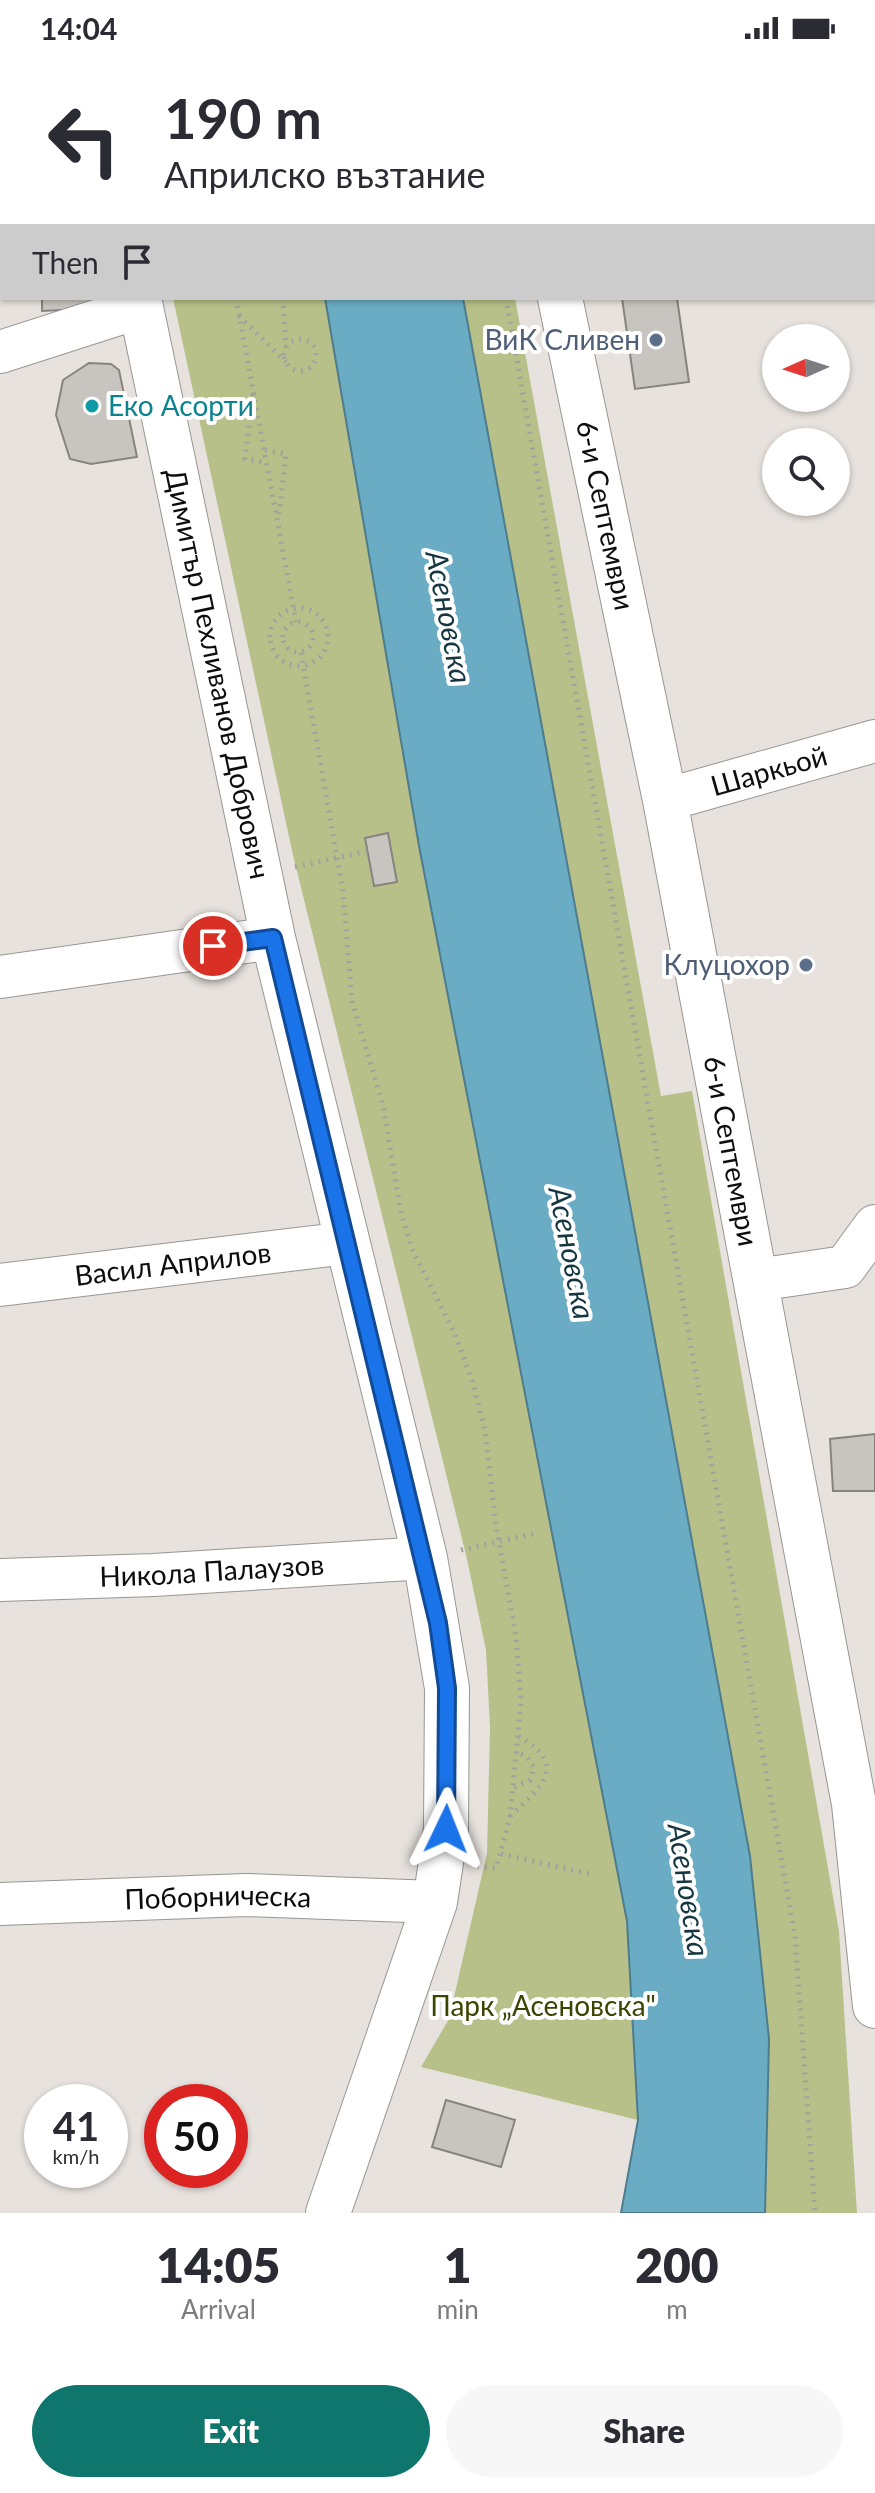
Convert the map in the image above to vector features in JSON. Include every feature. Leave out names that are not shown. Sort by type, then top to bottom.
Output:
[{"type":"main road","name":"6-и Септември","points":[[560,300],[665,800],[854,1804],[875,2006]]},
{"type":"main road","name":"Димитър Пехливанов Добрович","points":[[139,303],[273,938],[425,1558],[447,1688],[449,1756],[438,1884],[328,2213]]},
{"type":"street","points":[[0,352],[139,303]]},
{"type":"street","name":"Шаркьой","points":[[665,800],[875,741]]},
{"type":"street","points":[[0,977],[273,938]]},
{"type":"street","points":[[757,1280],[860,1274],[875,1226]]},
{"type":"street","name":"Васил Априлов","points":[[0,1285],[347,1243]]},
{"type":"street","name":"Никола Палаузов","points":[[0,1580],[154,1575],[425,1558]]},
{"type":"street","name":"Поборническа","points":[[0,1904],[438,1884]]},
{"type":"path","points":[[236,300],[296,622]]},
{"type":"path","points":[[283,300],[286,363]]},
{"type":"path","points":[[506,300],[795,1936],[815,2213]]},
{"type":"path","points":[[239,316],[294,370],[304,371],[313,365],[317,355],[313,345],[304,339],[294,341],[286,348]]},
{"type":"path","points":[[253,389],[245,459],[267,463]]},
{"type":"path","points":[[265,450],[286,454],[278,520]]},
{"type":"path","points":[[294,608],[312,611],[319,616],[328,632],[325,650],[304,666],[284,662],[271,647],[271,627],[277,618],[294,608]]},
{"type":"path","points":[[296,622],[310,628],[314,637],[310,647],[301,653],[287,649],[283,640],[287,626],[296,622]]},
{"type":"path","points":[[301,653],[337,858],[352,1001],[383,1105],[401,1213],[412,1249],[455,1334],[472,1380],[485,1430],[516,1636],[521,1699],[514,1787],[501,1854],[496,1868],[438,1884]]},
{"type":"path","points":[[259,875],[368,851]]},
{"type":"path","points":[[425,1558],[537,1533]]},
{"type":"path","points":[[510,1817],[539,1790],[546,1772],[545,1758],[538,1747],[518,1736]]},
{"type":"path","points":[[514,1787],[530,1780],[534,1767],[527,1757],[517,1752]]},
{"type":"path","points":[[501,1854],[590,1874]]},
{"type":"green space","name":"Парк „Асеновска\"","points":[[173,300],[325,300],[419,846],[627,1921],[638,2120],[421,2067],[449,2019],[487,1853],[490,1727],[486,1650],[467,1559],[293,855]]},
{"type":"green space","points":[[463,300],[515,300],[661,1096],[692,1091],[839,1931],[857,2213],[765,2213],[769,2039],[750,1856]]},
{"type":"water","name":"Асеновска","points":[[325,300],[463,300],[750,1856],[769,2039],[765,2213],[621,2213],[638,2120],[627,1921],[419,846]]},
{"type":"building","points":[[42,300],[91,300],[83,309],[42,311]]},
{"type":"building","name":"ВиК Сливен","points":[[622,300],[677,300],[689,382],[635,389]]},
{"type":"building","name":"Еко Асорти","points":[[89,363],[111,364],[119,370],[137,457],[91,464],[70,459],[56,415],[63,380]]},
{"type":"building","points":[[388,833],[397,882],[374,886],[365,838]]},
{"type":"building","points":[[875,1434],[875,1491],[833,1491],[830,1439]]},
{"type":"building","points":[[446,2100],[515,2120],[501,2167],[432,2147]]},
{"type":"place","name":"ВиК Сливен","points":[[656,340]]},
{"type":"place","name":"Еко Асорти","points":[[92,406]]},
{"type":"place","name":"Клуцохор","points":[[806,965]]},
{"type":"route","points":[[213,946],[273,938],[425,1558],[438,1623],[447,1688],[449,1756],[446,1829]]}]
